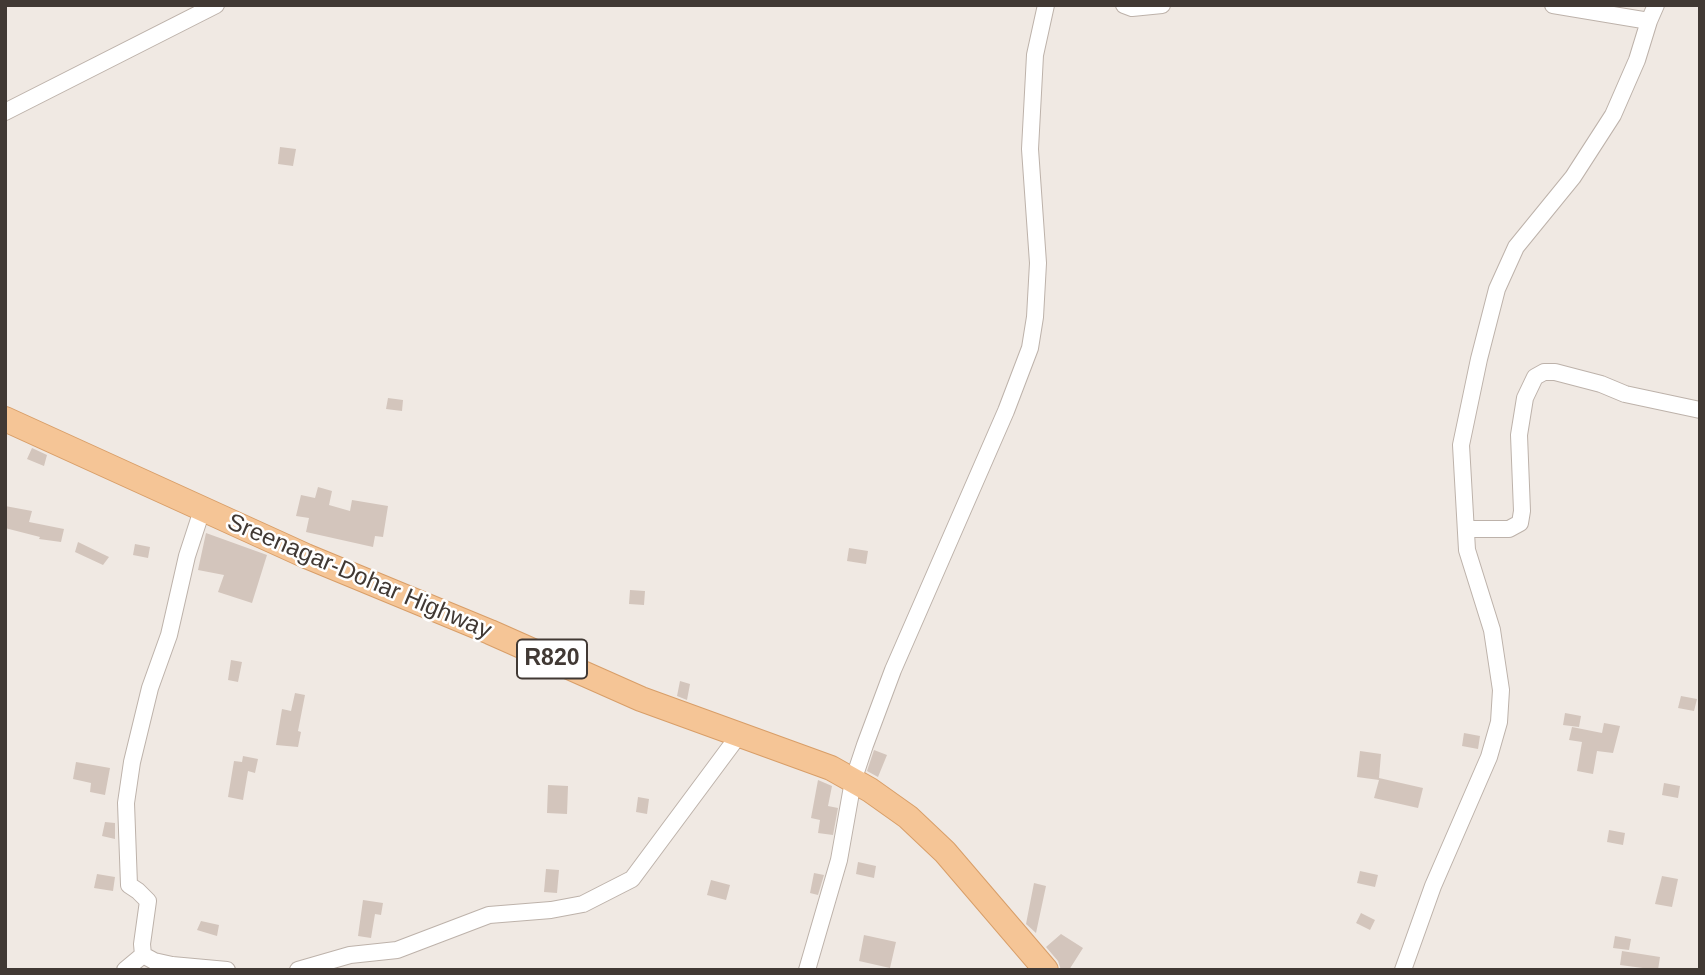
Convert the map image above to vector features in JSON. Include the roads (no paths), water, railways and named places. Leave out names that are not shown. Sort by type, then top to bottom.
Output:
[{"type":"main road","name":"Sreenagar-Dohar Highway","points":[[5,419],[306,556],[490,632],[641,699],[831,768],[908,817],[945,852],[1046,970]]},
{"type":"street","points":[[5,112],[216,5]]},
{"type":"street","points":[[807,970],[839,860],[853,780],[893,670],[1006,411],[1030,348],[1038,263],[1030,149],[1035,55],[1046,5]]},
{"type":"street","points":[[1124,5],[1132,8],[1162,5]]},
{"type":"street","points":[[1553,5],[1649,21]]},
{"type":"street","points":[[1403,970],[1433,886],[1489,757],[1499,722],[1501,690],[1492,630],[1467,550],[1461,445],[1497,289],[1516,247],[1573,177],[1613,115],[1637,60],[1656,5]]},
{"type":"street","points":[[1466,529],[1509,529],[1520,523],[1522,511],[1519,435],[1525,398],[1535,377],[1544,372],[1555,372],[1601,384],[1625,394],[1700,410]]},
{"type":"street","points":[[144,956],[142,944],[148,901],[129,884],[126,803],[132,762],[150,688],[169,635],[187,556],[202,510]]},
{"type":"street","points":[[298,970],[350,955],[397,950],[489,915],[551,910],[583,904],[632,879],[739,735]]},
{"type":"street","points":[[125,970],[144,956]]},
{"type":"street","points":[[144,956],[172,965],[227,970]]}]
